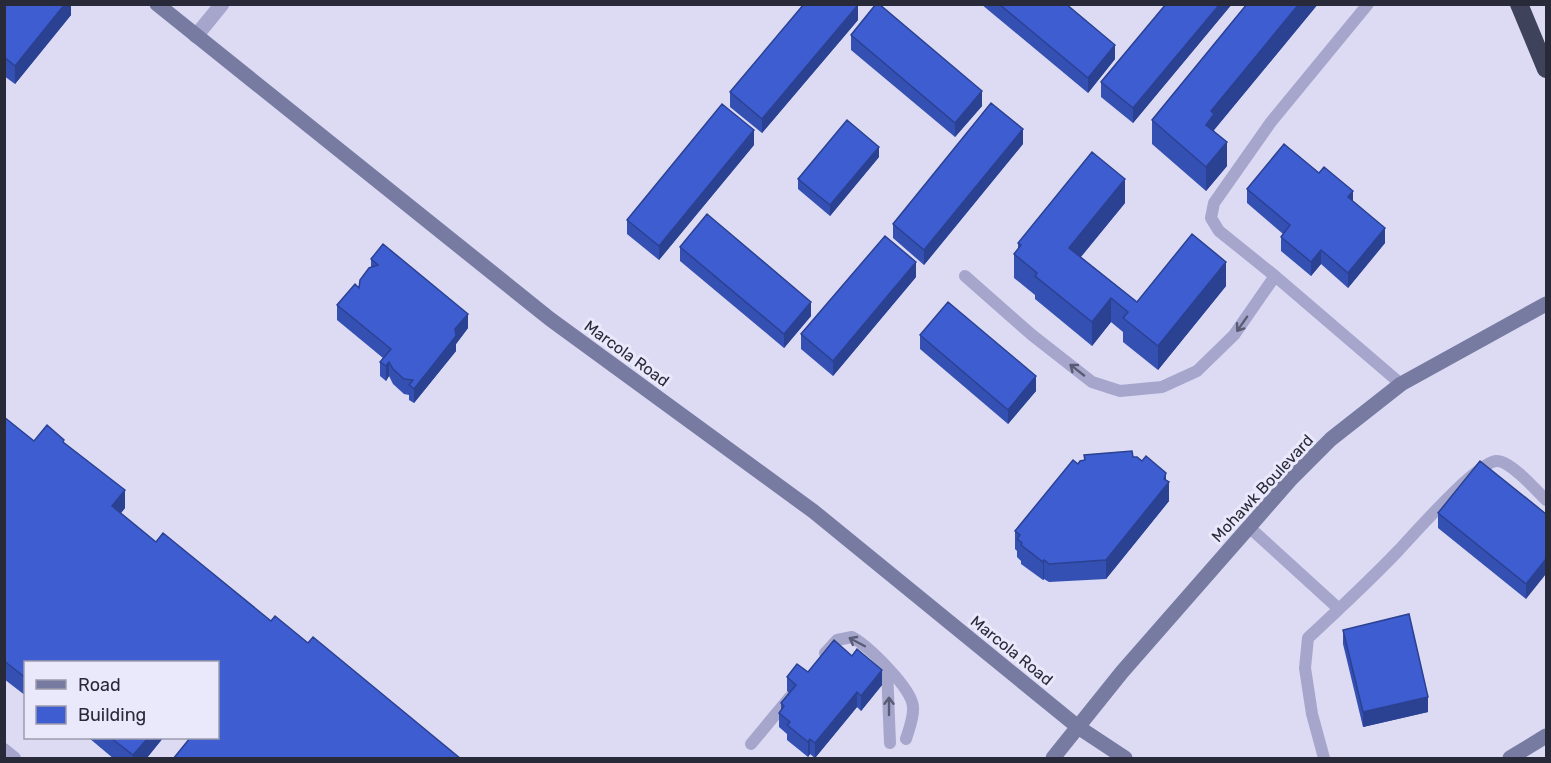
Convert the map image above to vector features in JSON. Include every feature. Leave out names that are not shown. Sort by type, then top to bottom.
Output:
[{"type":"highway","points":[[1519,4],[1546,69]]},
{"type":"main road","name":"Marcola Road","points":[[157,4],[550,319],[813,511],[1078,727],[1125,759]]},
{"type":"main road","name":"Mohawk Boulevard","points":[[1053,759],[1122,672],[1290,480],[1331,439],[1401,384],[1546,304]]},
{"type":"main road","points":[[1510,759],[1546,736]]},
{"type":"street","points":[[196,36],[222,4]]},
{"type":"lane","points":[[1368,4],[1271,122],[1214,203],[1211,218],[1219,231],[1401,384]]},
{"type":"lane","points":[[965,276],[1032,335],[1092,382],[1120,392],[1162,387],[1197,371],[1234,335],[1275,276]]},
{"type":"lane","points":[[1324,759],[1312,714],[1305,668],[1308,638],[1398,551],[1450,496],[1486,465],[1497,461],[1508,464],[1546,500]]},
{"type":"lane","points":[[1249,527],[1339,609]]},
{"type":"lane","points":[[815,665],[837,640],[852,637],[869,650],[910,695],[914,708],[906,739]]},
{"type":"lane","points":[[887,669],[890,742]]},
{"type":"lane","points":[[751,744],[801,683]]},
{"type":"lane","points":[[4,750],[15,759]]},
{"type":"building","points":[[4,4],[65,4],[15,66],[4,57]]},
{"type":"building","points":[[804,4],[858,5],[762,119],[730,92]]},
{"type":"building","points":[[876,4],[879,4],[982,91],[955,123],[851,35]]},
{"type":"building","points":[[999,4],[1066,4],[1115,45],[1088,78]]},
{"type":"building","points":[[1166,4],[1220,4],[1133,108],[1101,82]]},
{"type":"building","points":[[1247,4],[1299,4],[1211,111],[1214,114],[1206,125],[1227,142],[1206,167],[1152,120]]},
{"type":"building","points":[[991,103],[1023,129],[924,250],[893,224]]},
{"type":"building","points":[[722,104],[754,130],[659,246],[627,220]]},
{"type":"building","points":[[847,120],[879,147],[830,205],[798,179]]},
{"type":"building","points":[[1284,144],[1319,173],[1324,167],[1353,191],[1348,197],[1385,228],[1348,273],[1321,250],[1311,262],[1281,237],[1290,225],[1247,189]]},
{"type":"building","points":[[1092,152],[1125,179],[1069,248],[1137,302],[1192,234],[1226,262],[1158,346],[1123,318],[1128,312],[1111,298],[1092,322],[1035,276],[1037,273],[1014,254],[1021,245],[1018,243]]},
{"type":"building","points":[[707,214],[811,302],[784,334],[680,247]]},
{"type":"building","points":[[885,236],[916,262],[833,361],[801,334]]},
{"type":"building","points":[[383,244],[468,314],[455,329],[456,336],[414,389],[409,385],[413,380],[404,379],[389,362],[386,366],[380,362],[391,349],[337,305],[355,284],[359,288],[360,280],[369,268],[378,265],[371,259]]},
{"type":"building","points":[[948,302],[1036,376],[1008,410],[920,335]]},
{"type":"building","points":[[4,417],[34,441],[47,425],[64,440],[63,442],[125,490],[112,506],[156,542],[163,533],[271,621],[275,616],[308,643],[313,637],[461,759],[173,759],[189,739],[219,739],[219,661],[24,661],[24,676],[4,661]]},
{"type":"building","points":[[1132,451],[1133,457],[1142,461],[1146,456],[1166,473],[1164,479],[1169,482],[1106,560],[1049,564],[1021,545],[1022,543],[1017,539],[1020,535],[1015,531],[1073,460],[1078,464],[1085,460],[1084,455]]},
{"type":"building","points":[[1480,461],[1546,514],[1546,559],[1526,584],[1438,513]]},
{"type":"building","points":[[1409,614],[1428,697],[1363,712],[1343,630]]},
{"type":"building","points":[[834,640],[852,656],[857,649],[882,670],[861,696],[857,692],[815,743],[810,739],[808,742],[787,725],[790,722],[779,713],[784,706],[781,703],[796,685],[787,677],[797,664],[808,672]]},
{"type":"building","points":[[112,739],[147,739],[133,755]]}]
